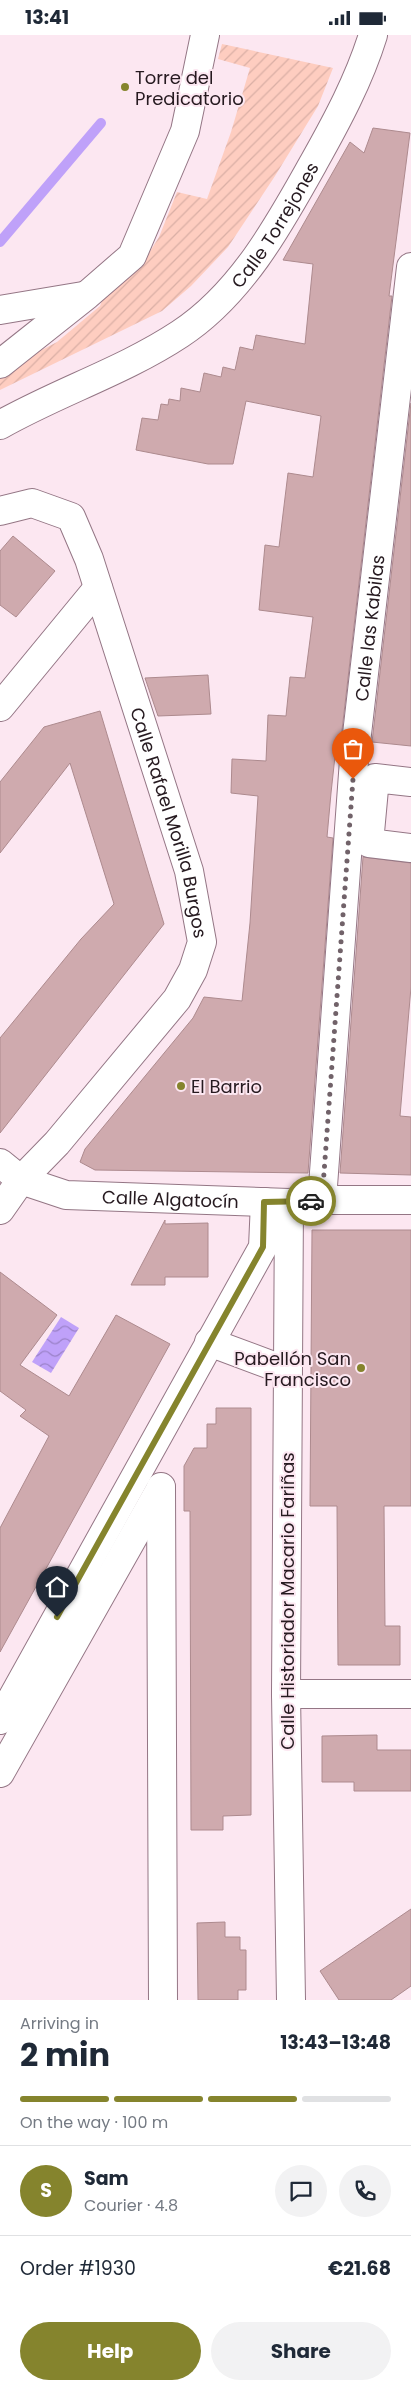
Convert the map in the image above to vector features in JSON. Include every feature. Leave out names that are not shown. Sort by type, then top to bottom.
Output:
[{"type":"street","points":[[0,364],[132,257],[185,131],[205,35]]},
{"type":"street","name":"Calle Torrejones","points":[[0,425],[120,367],[180,334],[212,308],[246,270],[280,221],[339,117],[365,60],[373,35]]},
{"type":"street","name":"Calle las Kabilas","points":[[322,1200],[354,760],[411,267]]},
{"type":"street","points":[[0,310],[87,295]]},
{"type":"street","name":"Calle Rafael Morilla Burgos","points":[[0,511],[32,503],[72,517],[89,559],[189,871],[202,942],[193,970],[177,999],[57,1143],[10,1184],[0,1209]]},
{"type":"street","points":[[0,707],[98,588]]},
{"type":"street","points":[[354,760],[411,767]]},
{"type":"street","points":[[411,782],[375,778],[370,843],[411,848]]},
{"type":"street","name":"Calle Algatocín","points":[[0,1163],[10,1184],[66,1195],[277,1202],[322,1200],[411,1201]]},
{"type":"street","points":[[0,1720],[263,1247],[277,1202]]},
{"type":"street","name":"Calle Historiador Macario Fariñas","points":[[277,1202],[287,1371],[286,1694],[290,2000]]},
{"type":"street","points":[[209,1342],[287,1371]]},
{"type":"street","points":[[0,1773],[162,1487],[163,2000]]},
{"type":"street","points":[[286,1694],[411,1694]]},
{"type":"shaded area","points":[[222,44],[333,68],[318,106],[275,176],[228,247],[191,286],[162,311],[0,390],[0,372],[57,342],[100,306],[105,292],[128,274],[149,253],[159,237],[177,192],[207,199],[231,132],[250,68],[218,59]]},
{"type":"water","points":[[61,1317],[79,1328],[51,1373],[32,1362]]},
{"type":"building","points":[[373,128],[410,133],[389,296],[392,296],[341,739],[337,738],[331,793],[327,837],[333,838],[308,1173],[95,1170],[80,1162],[85,1149],[193,1018],[204,997],[242,1001],[250,923],[258,796],[231,793],[232,759],[266,761],[268,715],[286,716],[290,677],[305,678],[313,617],[259,610],[265,545],[279,547],[288,473],[313,477],[321,416],[246,401],[233,464],[208,464],[136,450],[142,418],[158,420],[161,404],[168,405],[169,399],[180,401],[181,388],[200,392],[204,373],[221,377],[223,367],[235,370],[240,347],[253,350],[256,335],[305,344],[313,264],[283,260],[350,142],[364,153]]},
{"type":"building","points":[[411,403],[411,746],[372,742]]},
{"type":"building","points":[[13,536],[55,571],[16,617],[0,605],[0,551]]},
{"type":"building","points":[[208,675],[211,714],[158,716],[145,678]]},
{"type":"building","points":[[100,711],[164,924],[0,1133],[0,1038],[81,939],[114,904],[70,763],[0,853],[0,782],[44,727]]},
{"type":"building","points":[[363,857],[411,863],[411,987],[400,1116],[411,1117],[411,1175],[340,1173]]},
{"type":"building","points":[[165,1220],[165,1224],[208,1223],[208,1277],[165,1277],[165,1285],[131,1285]]},
{"type":"building","name":"Pabellón San Francisco","points":[[312,1230],[411,1230],[411,1506],[384,1506],[385,1626],[400,1626],[400,1665],[338,1665],[337,1506],[310,1506]]},
{"type":"building","points":[[0,1272],[57,1315],[20,1365],[69,1396],[116,1315],[170,1344],[0,1652],[0,1528],[49,1436],[20,1416],[26,1410],[0,1391]]},
{"type":"building","points":[[216,1408],[251,1408],[251,1815],[223,1816],[223,1830],[191,1830],[190,1511],[184,1511],[184,1466],[194,1448],[207,1448],[207,1424],[216,1424]]},
{"type":"building","points":[[377,1735],[377,1750],[411,1750],[411,1791],[354,1791],[354,1782],[322,1782],[322,1736]]},
{"type":"building","points":[[411,1909],[411,1986],[391,2000],[339,2000],[320,1971]]},
{"type":"building","points":[[225,1922],[225,1937],[240,1937],[240,1950],[246,1950],[246,1990],[238,1990],[238,2000],[198,2000],[197,1923]]},
{"type":"waterway","points":[[0,242],[101,123]]},
{"type":"way so far","points":[[311,1201],[322,1200],[353,779]]},
{"type":"place","name":"Torre del Predicatorio","points":[[125,87]]},
{"type":"place","name":"El Barrio","points":[[181,1086]]},
{"type":"place","name":"Pabellón San Francisco","points":[[361,1368]]},
{"type":"route","points":[[57,1617],[263,1247],[264,1202],[289,1203],[311,1201]]}]
